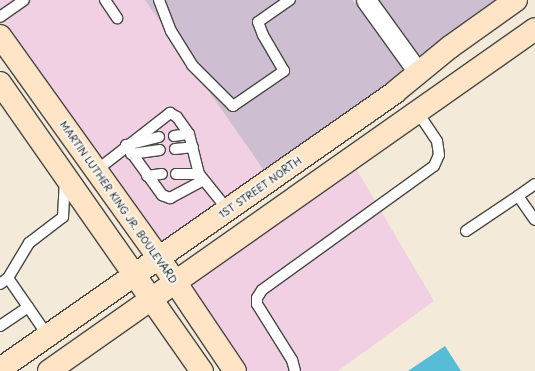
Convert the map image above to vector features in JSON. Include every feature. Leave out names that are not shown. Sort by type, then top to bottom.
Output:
[{"type":"main road","name":"1ST STREET NORTH","points":[[0,369],[228,210],[516,0]]},
{"type":"main road","points":[[49,371],[535,29]]},
{"type":"main road","name":"MARTIN LUTHER KING JR. BOULEVARD","points":[[0,36],[159,258],[235,371]]},
{"type":"main road","points":[[0,83],[153,298],[202,371]]},
{"type":"street","points":[[366,0],[418,72]]},
{"type":"lane","points":[[0,17],[24,0]]},
{"type":"lane","points":[[104,0],[117,18]]},
{"type":"lane","points":[[159,0],[171,31],[192,65],[233,106],[284,71],[263,35],[258,22],[289,0]]},
{"type":"lane","points":[[295,371],[292,360],[257,304],[256,298],[262,290],[434,166],[439,155],[437,141],[418,111]]},
{"type":"lane","points":[[97,170],[126,145],[170,113],[177,117],[189,134],[202,177],[228,210]]},
{"type":"lane","points":[[174,136],[189,134]]},
{"type":"lane","points":[[126,145],[159,137]]},
{"type":"lane","points":[[126,145],[147,176],[159,187],[162,195],[170,198],[194,186],[202,177]]},
{"type":"lane","points":[[175,148],[192,147]]},
{"type":"lane","points":[[131,154],[160,150]]},
{"type":"lane","points":[[147,176],[162,174]]},
{"type":"lane","points":[[176,174],[202,177]]},
{"type":"lane","points":[[48,336],[28,307],[4,281],[29,243],[63,217],[66,175]]},
{"type":"lane","points":[[466,232],[535,184]]},
{"type":"lane","points":[[178,186],[194,186]]},
{"type":"lane","points":[[518,196],[535,220]]},
{"type":"lane","points":[[0,326],[28,307]]},
{"type":"shaded area","points":[[0,0],[145,0],[265,172],[162,245],[0,18]]},
{"type":"shaded area","points":[[145,0],[353,0],[405,71],[265,172]]},
{"type":"shaded area","points":[[379,0],[499,0],[421,58]]},
{"type":"shaded area","points":[[355,167],[434,301],[338,371],[233,371],[178,292]]},
{"type":"water","points":[[445,346],[461,371],[408,371]]}]
